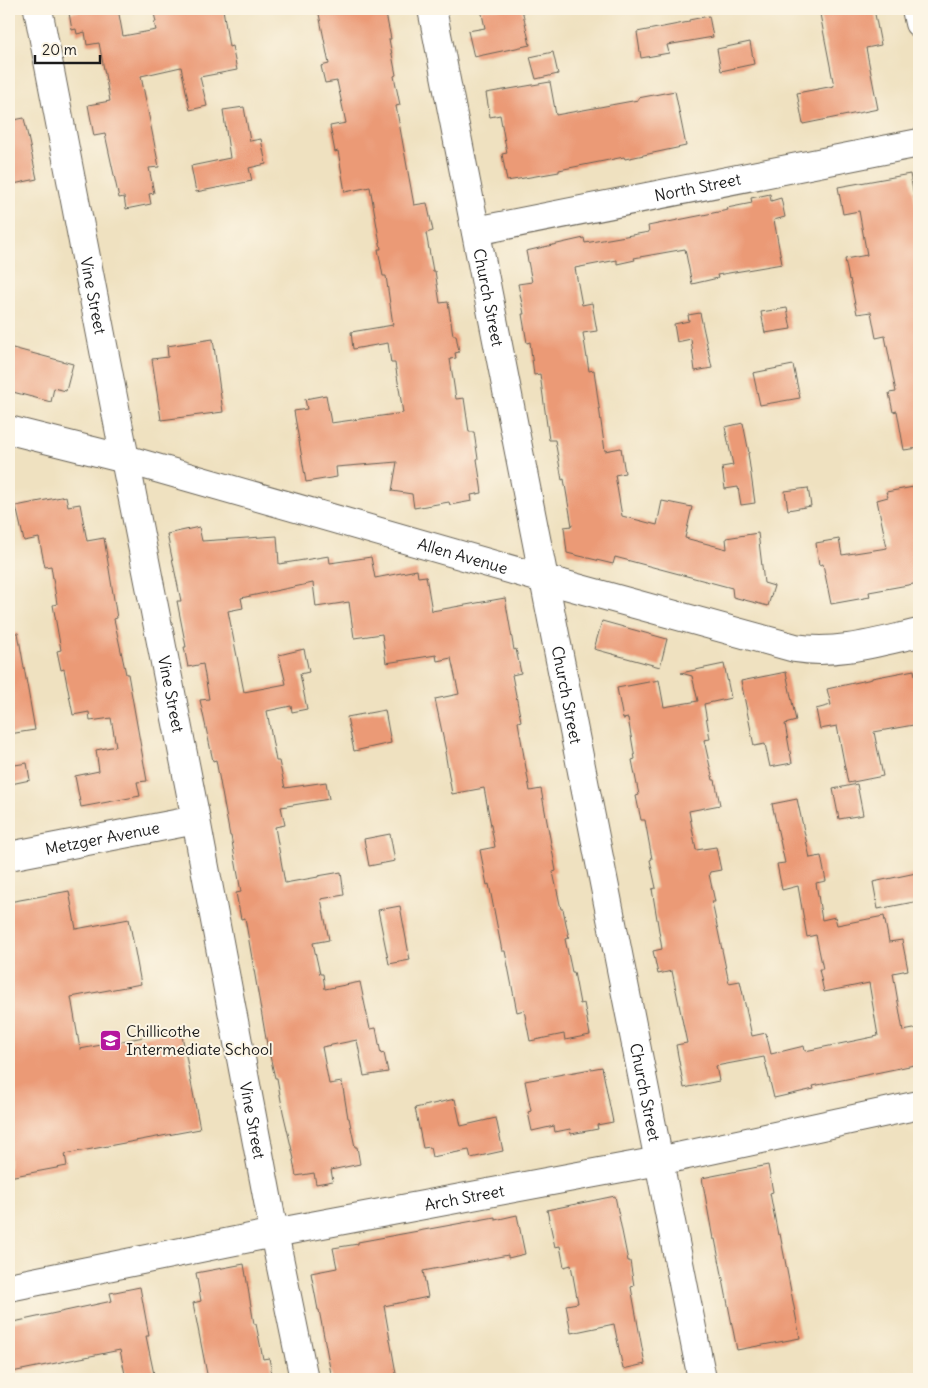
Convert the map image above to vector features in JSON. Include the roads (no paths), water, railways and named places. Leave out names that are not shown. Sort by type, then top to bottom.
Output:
[{"type":"street","name":"Vine Street","points":[[38,9],[124,460],[196,820],[274,1233],[304,1379]]},
{"type":"street","name":"Church Street","points":[[432,9],[702,1379]]},
{"type":"street","points":[[916,9],[919,23]]},
{"type":"street","name":"North Street","points":[[476,231],[919,143]]},
{"type":"street","name":"Allen Avenue","points":[[9,430],[124,460],[796,648],[810,651],[838,650],[919,633]]},
{"type":"street","name":"Metzger Avenue","points":[[9,856],[196,820]]},
{"type":"street","name":"Arch Street","points":[[9,1287],[274,1233],[659,1161],[919,1105]]},
{"type":"place","name":"Chillicothe Intermediate School","points":[[110,1040]]}]
